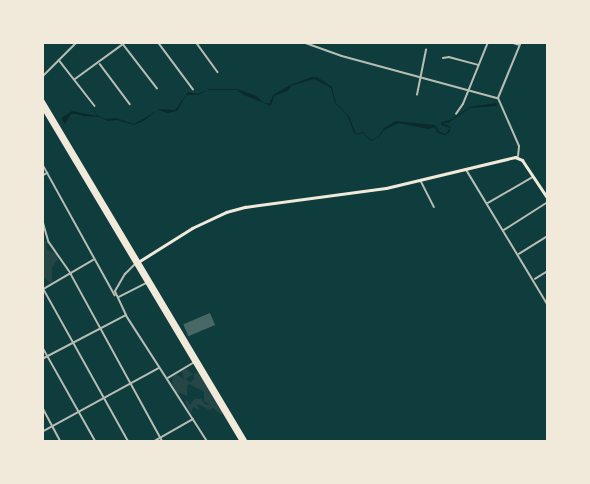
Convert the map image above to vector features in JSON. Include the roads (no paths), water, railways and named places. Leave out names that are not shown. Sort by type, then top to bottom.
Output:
[{"type":"highway","points":[[42,100],[244,442]]},
{"type":"highway","points":[[42,106],[138,262],[148,283],[244,442]]},
{"type":"main road","points":[[138,262],[192,228],[225,212],[245,207],[386,188],[518,156],[548,201]]},
{"type":"street","points":[[42,77],[77,42]]},
{"type":"street","points":[[75,79],[126,42]]},
{"type":"street","points":[[158,42],[193,88]]},
{"type":"street","points":[[196,42],[218,72]]},
{"type":"street","points":[[303,42],[498,99]]},
{"type":"street","points":[[456,114],[468,92],[488,42]]},
{"type":"street","points":[[510,42],[520,43],[498,99],[519,146],[518,156]]},
{"type":"street","points":[[123,44],[157,88]]},
{"type":"street","points":[[417,96],[426,50]]},
{"type":"street","points":[[443,58],[449,57],[478,65]]},
{"type":"street","points":[[59,60],[95,106]]},
{"type":"street","points":[[99,63],[130,104]]},
{"type":"street","points":[[42,163],[126,315],[208,442]]},
{"type":"street","points":[[466,169],[548,305]]},
{"type":"street","points":[[42,176],[48,173]]},
{"type":"street","points":[[487,204],[533,177]]},
{"type":"street","points":[[421,180],[434,207]]},
{"type":"street","points":[[504,231],[548,201]]},
{"type":"street","points":[[42,218],[49,242],[71,274],[163,442]]},
{"type":"street","points":[[518,254],[548,236]]},
{"type":"street","points":[[94,259],[43,288],[129,442]]},
{"type":"street","points":[[115,295],[125,274],[138,262]]},
{"type":"street","points":[[534,279],[548,271]]},
{"type":"street","points":[[115,295],[121,297],[148,283]]},
{"type":"street","points":[[42,359],[126,315]]},
{"type":"street","points":[[42,346],[96,442]]},
{"type":"street","points":[[167,378],[195,362]]},
{"type":"street","points":[[42,432],[160,367]]},
{"type":"street","points":[[42,407],[61,442]]},
{"type":"street","points":[[153,442],[194,419]]}]
